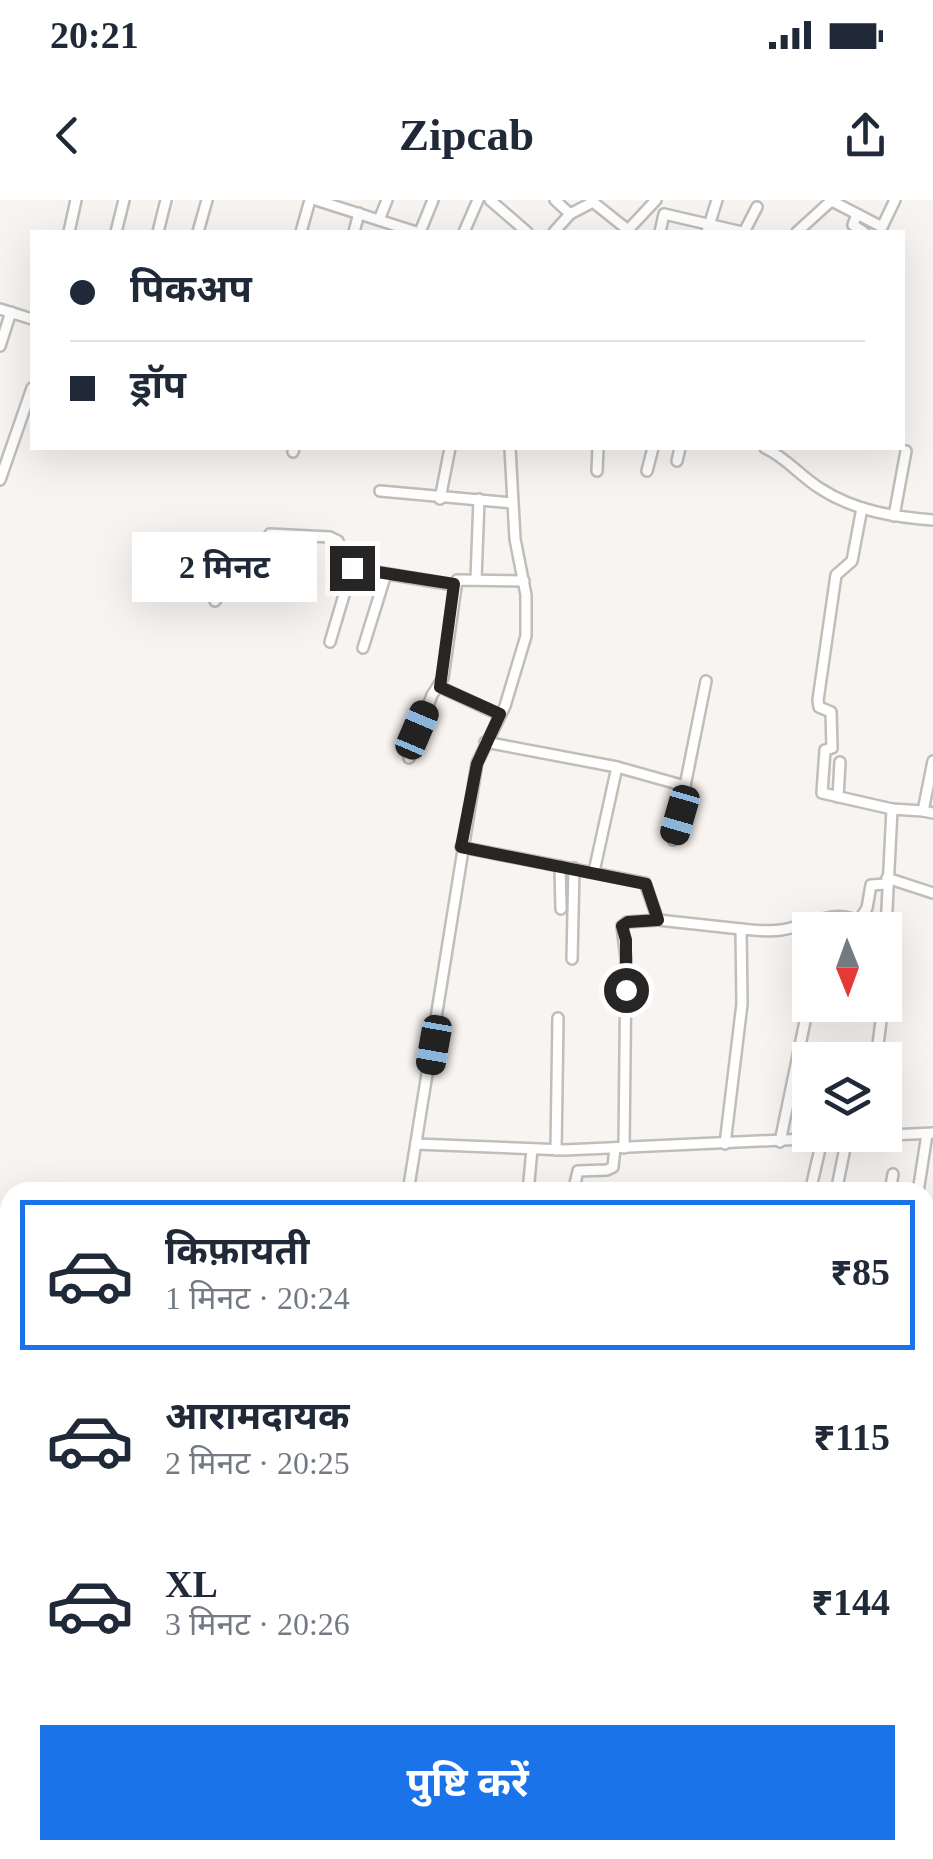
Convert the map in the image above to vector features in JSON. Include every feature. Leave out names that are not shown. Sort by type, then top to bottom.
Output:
[{"type":"street","points":[[68,230],[76,200]]},
{"type":"street","points":[[116,230],[124,200]]},
{"type":"street","points":[[158,230],[166,200]]},
{"type":"street","points":[[199,230],[207,200]]},
{"type":"street","points":[[302,230],[313,200],[412,230]]},
{"type":"street","points":[[379,220],[387,200]]},
{"type":"street","points":[[419,230],[433,200]]},
{"type":"street","points":[[465,230],[478,200]]},
{"type":"street","points":[[490,200],[525,230]]},
{"type":"street","points":[[556,200],[570,214]]},
{"type":"street","points":[[629,230],[656,200]]},
{"type":"street","points":[[647,210],[708,229],[717,200]]},
{"type":"street","points":[[800,230],[830,200],[846,204],[882,228],[895,200]]},
{"type":"street","points":[[556,230],[570,214],[593,202],[625,230]]},
{"type":"street","points":[[745,230],[756,207]]},
{"type":"street","points":[[355,230],[359,213]]},
{"type":"street","points":[[660,230],[664,214]]},
{"type":"street","points":[[857,214],[853,225],[861,230]]},
{"type":"street","points":[[0,346],[5,310],[30,318]]},
{"type":"street","points":[[0,480],[30,394]]},
{"type":"street","points":[[440,498],[450,450]]},
{"type":"street","points":[[410,1182],[477,764],[500,714],[526,636],[510,450]]},
{"type":"street","points":[[597,471],[598,450]]},
{"type":"street","points":[[647,472],[652,450]]},
{"type":"street","points":[[676,460],[679,450]]},
{"type":"street","points":[[772,450],[821,489],[862,508],[933,520]]},
{"type":"street","points":[[894,516],[906,450]]},
{"type":"street","points":[[380,491],[512,503]]},
{"type":"street","points":[[476,580],[479,498]]},
{"type":"street","points":[[862,508],[852,562],[836,575],[818,700],[833,720],[832,748],[825,750],[822,793],[892,810],[928,812],[933,761]]},
{"type":"street","points":[[215,601],[225,585],[250,568],[270,534],[330,538],[338,541],[344,564],[352,568],[454,584]]},
{"type":"street","points":[[330,642],[352,568]]},
{"type":"street","points":[[363,648],[386,574]]},
{"type":"street","points":[[409,758],[432,694],[440,687],[454,584],[457,580],[524,581]]},
{"type":"street","points":[[673,840],[706,681]]},
{"type":"street","points":[[440,687],[500,714]]},
{"type":"street","points":[[485,742],[617,766],[685,786]]},
{"type":"street","points":[[838,796],[840,762]]},
{"type":"street","points":[[595,866],[617,766]]},
{"type":"street","points":[[886,912],[892,810]]},
{"type":"street","points":[[461,847],[646,884],[658,920]]},
{"type":"street","points":[[560,866],[561,909]]},
{"type":"street","points":[[572,959],[574,868]]},
{"type":"street","points":[[865,912],[872,884],[886,881],[933,894]]},
{"type":"street","points":[[575,1182],[578,1171],[613,1168],[620,1148],[626,960],[622,926],[658,920],[741,929],[779,930],[792,926]]},
{"type":"street","points":[[725,1144],[742,1004],[741,929]]},
{"type":"street","points":[[556,1150],[558,1018]]},
{"type":"street","points":[[780,1142],[805,1022]]},
{"type":"street","points":[[902,1135],[930,1134],[920,1182]]},
{"type":"street","points":[[416,1144],[556,1150],[792,1141]]},
{"type":"street","points":[[529,1182],[532,1150]]},
{"type":"street","points":[[812,1182],[819,1152]]},
{"type":"street","points":[[838,1182],[845,1152]]},
{"type":"street","points":[[892,1182],[893,1174]]},
{"type":"route","points":[[352,568],[454,584],[440,687],[500,714],[477,764],[461,847],[646,884],[658,920],[622,926],[626,940],[626,990]]}]
